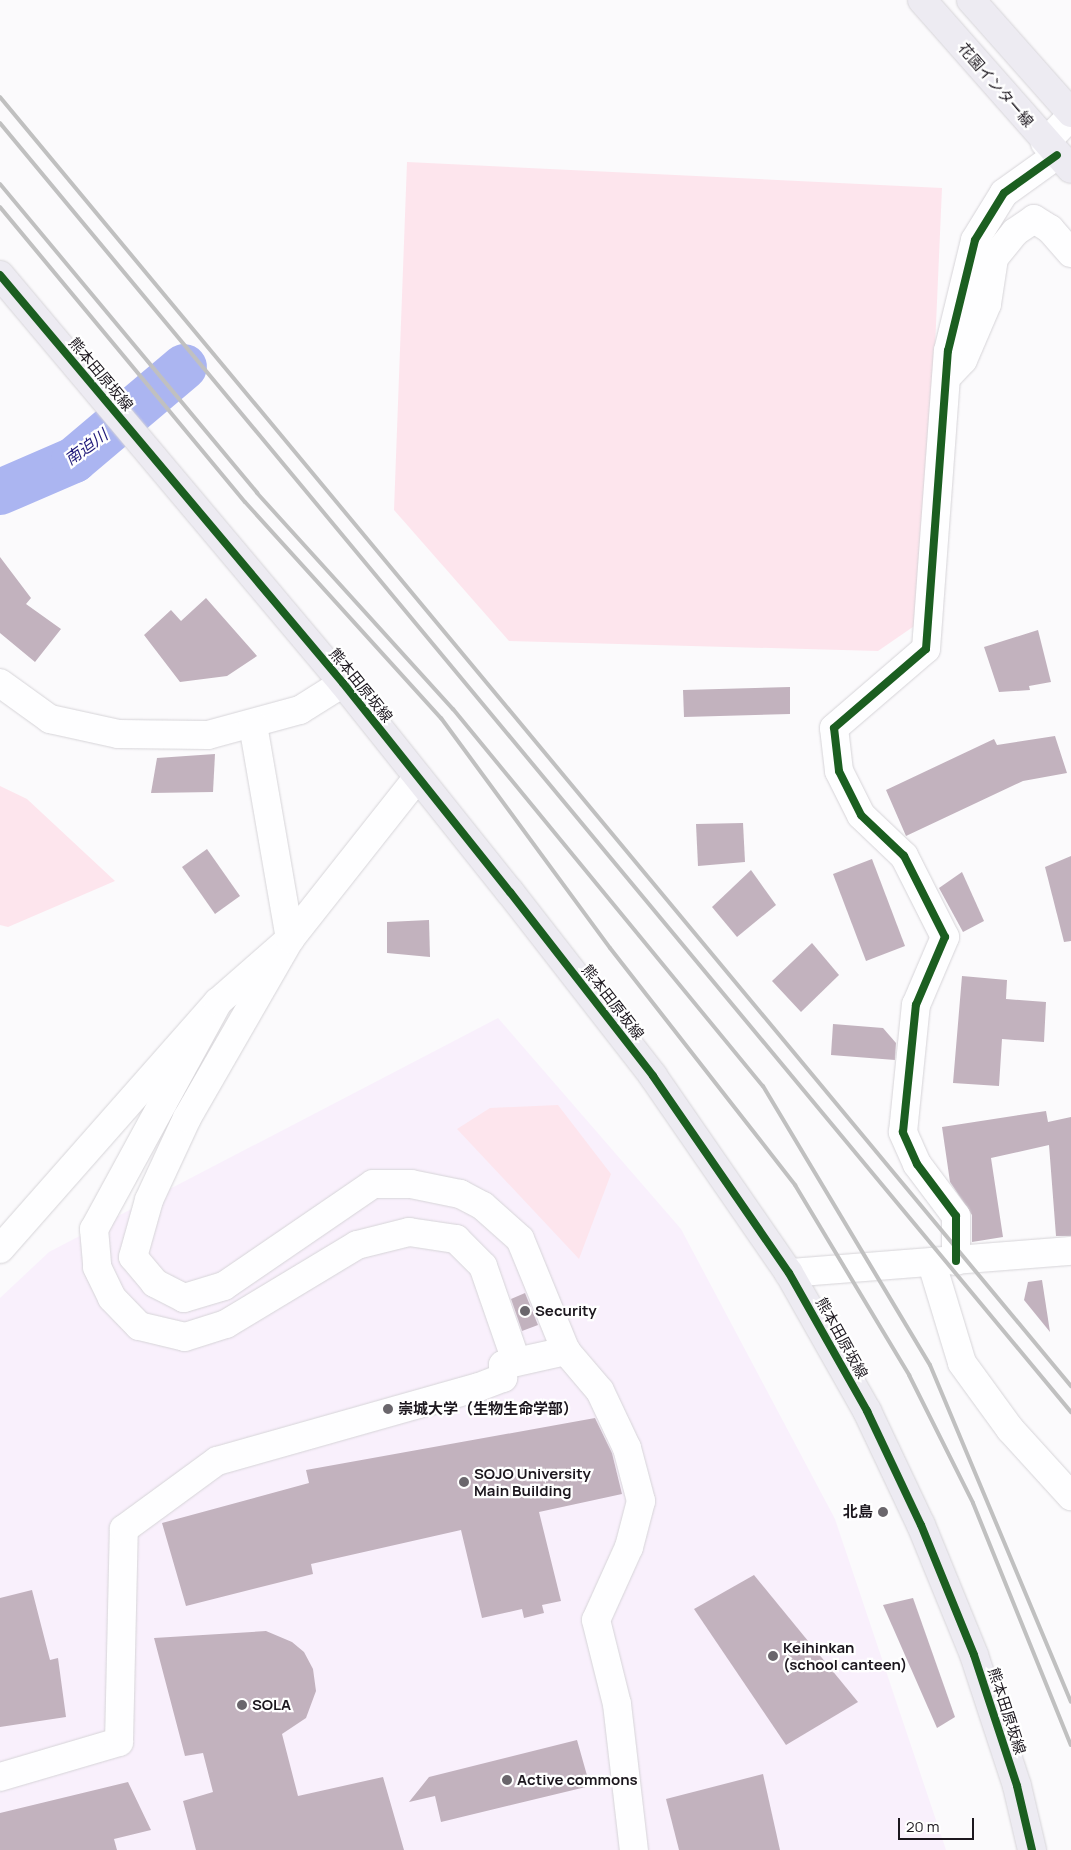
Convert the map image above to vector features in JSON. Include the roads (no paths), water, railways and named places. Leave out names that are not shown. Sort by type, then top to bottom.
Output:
[{"type":"main road","name":"花園インター線","points":[[922,0],[1058,156]]},
{"type":"main road","points":[[970,0],[1071,115]]},
{"type":"main road","name":"熊本田原坂線","points":[[0,276],[343,683],[418,777],[653,1076],[789,1273],[867,1411],[921,1525],[974,1655],[1017,1786],[1032,1850]]},
{"type":"street","points":[[1071,115],[1058,156],[1004,193],[975,240],[946,378],[926,648],[834,728],[839,771],[861,815],[904,856],[945,937],[916,1005],[903,1132],[917,1164],[956,1216],[944,1262],[962,1363],[1010,1429],[1071,1496]]},
{"type":"street","points":[[946,378],[963,360],[987,304],[994,258],[1016,232],[1034,219],[1050,229],[1071,254]]},
{"type":"street","points":[[0,683],[50,719],[118,734],[208,735],[300,710],[343,683]]},
{"type":"street","points":[[253,724],[290,938]]},
{"type":"street","points":[[418,777],[290,938],[187,1118],[148,1200],[133,1257],[155,1283],[184,1298],[224,1286],[373,1184],[411,1184],[460,1194],[483,1206],[520,1240],[540,1284],[566,1352],[600,1391],[627,1448],[641,1501],[629,1547],[596,1620],[617,1704],[634,1850]]},
{"type":"street","points":[[0,1249],[218,1002],[290,938]]},
{"type":"street","points":[[218,1002],[94,1229],[98,1266],[112,1298],[139,1326],[185,1336],[226,1324],[357,1244],[409,1232],[456,1239],[483,1266],[516,1361]]},
{"type":"street","points":[[789,1273],[1071,1251]]},
{"type":"street","points":[[0,1777],[119,1742],[124,1529],[217,1461],[378,1412],[503,1378],[503,1365],[566,1352]]},
{"type":"waterway","name":"南迫川","points":[[0,492],[74,460],[184,367]]},
{"type":"railway","points":[[0,97],[1071,1386]]},
{"type":"railway","points":[[0,123],[1071,1412]]},
{"type":"railway","points":[[0,184],[257,493],[453,709],[763,1086],[930,1365],[1071,1702]]},
{"type":"railway","points":[[0,207],[245,502],[441,718],[610,948],[795,1185],[909,1375],[973,1503],[1071,1745]]},
{"type":"place","name":"Security","points":[[525,1311]]},
{"type":"place","name":"崇城大学（生物生命学部）","points":[[388,1409]]},
{"type":"place","name":"SOJO University Main Building","points":[[464,1482]]},
{"type":"place","name":"北島","points":[[883,1512]]},
{"type":"place","name":"Keihinkan (school canteen)","points":[[773,1656]]},
{"type":"place","name":"SOLA","points":[[242,1705]]},
{"type":"place","name":"Active commons","points":[[507,1780]]}]
